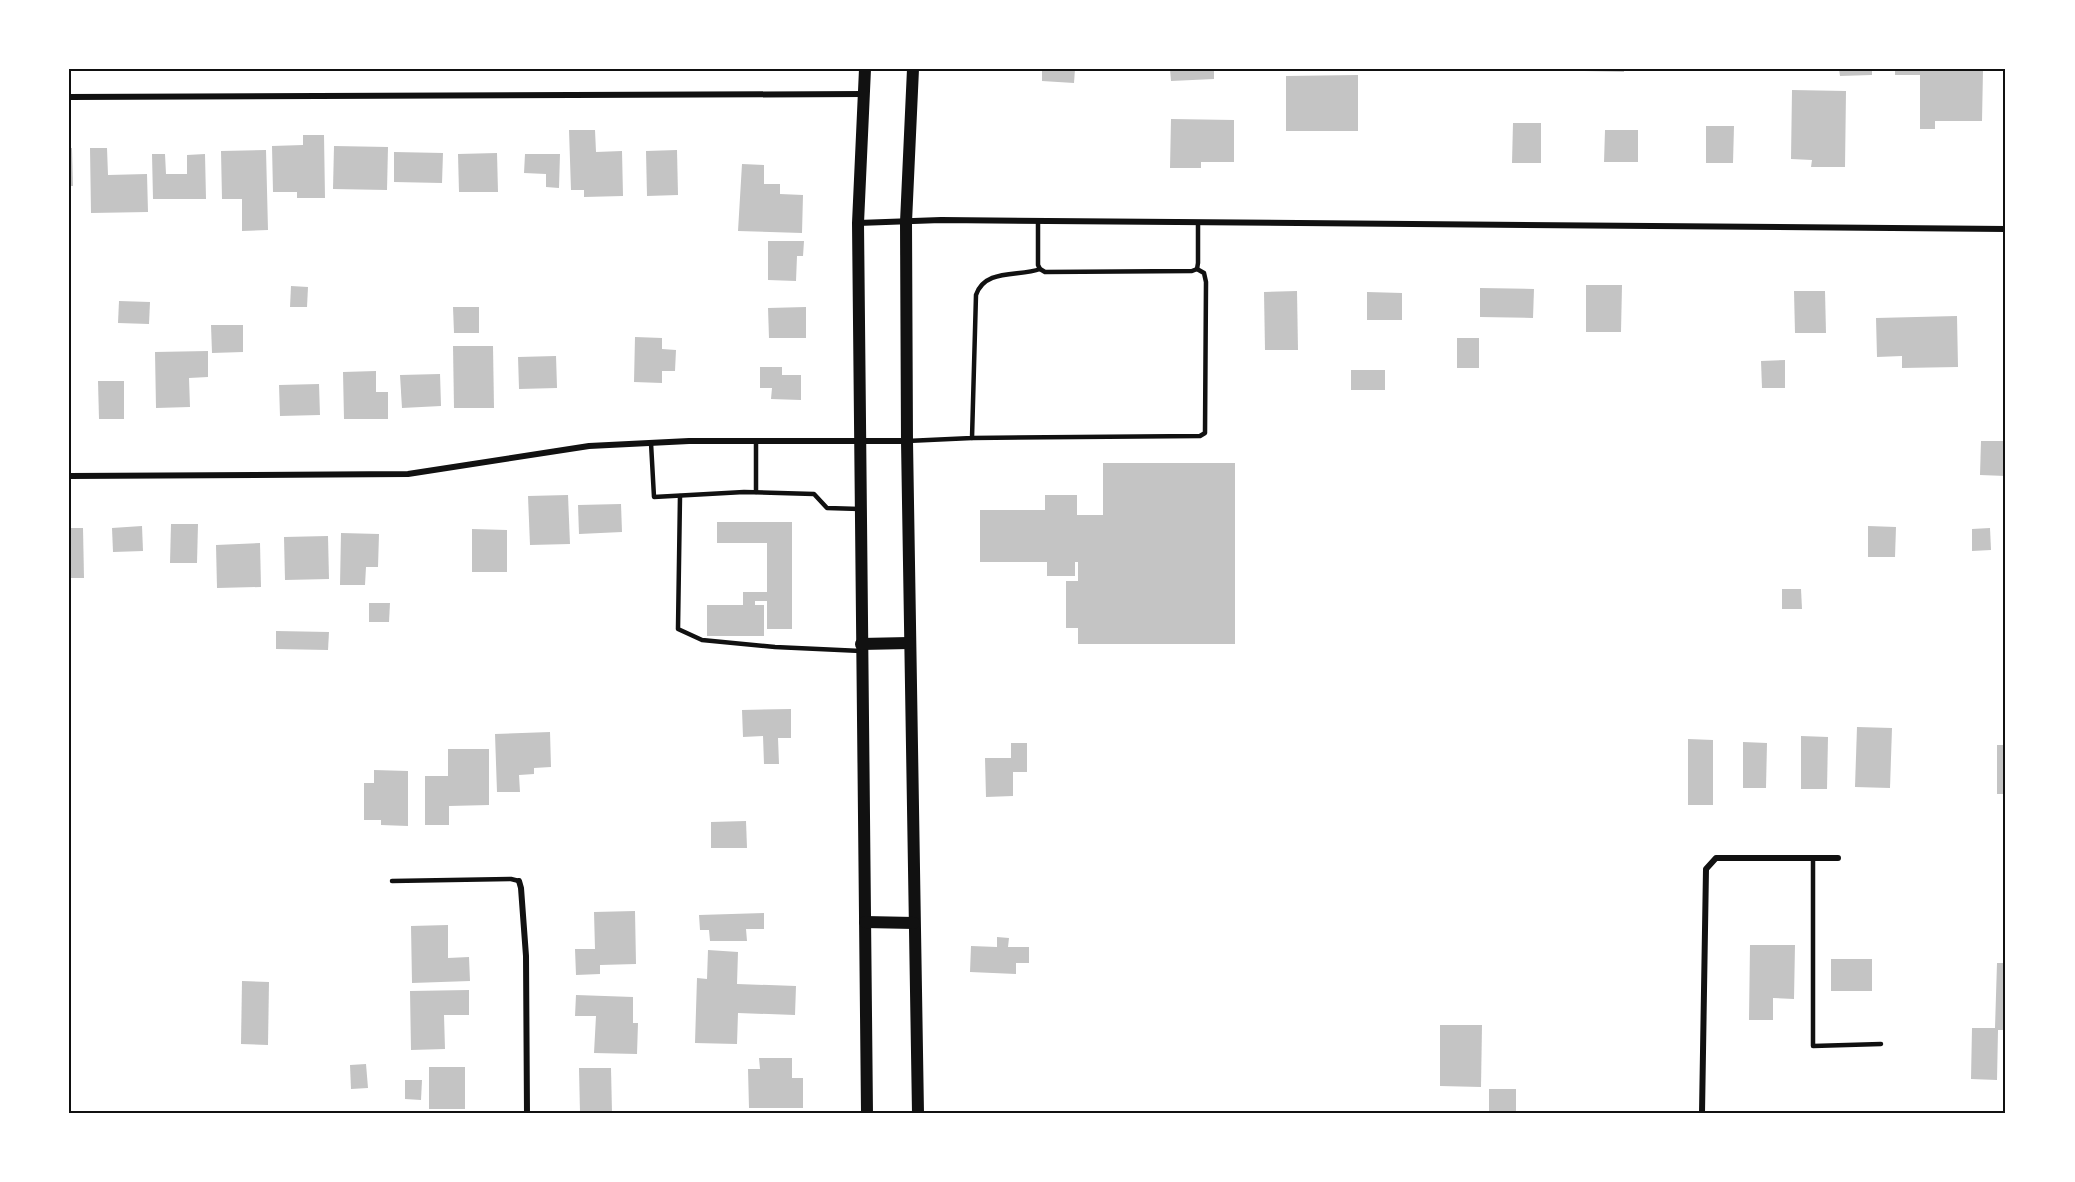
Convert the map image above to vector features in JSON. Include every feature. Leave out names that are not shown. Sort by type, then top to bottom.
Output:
[{"type":"main road","points":[[865,69],[858,223],[867,1113]]},
{"type":"main road","points":[[913,69],[914,93],[906,222],[907,441],[918,1113]]},
{"type":"main road","points":[[861,647],[909,643]]},
{"type":"main road","points":[[865,922],[914,923]]},
{"type":"street","points":[[69,97],[865,94]]},
{"type":"street","points":[[858,223],[1038,221],[2006,229]]},
{"type":"street","points":[[69,476],[408,474],[589,446],[756,441],[907,441]]},
{"type":"street","points":[[1702,1113],[1706,869],[1716,858],[1838,858]]},
{"type":"street","points":[[519,881],[526,956],[527,1113]]},
{"type":"lane","points":[[907,441],[972,438],[1200,436],[1206,433],[1206,282],[1204,273],[1197,269],[1192,271],[1045,272],[1038,265],[1038,221]]},
{"type":"lane","points":[[1197,269],[1198,223]]},
{"type":"lane","points":[[972,438],[978,290],[982,284],[1000,275],[1032,273],[1040,269]]},
{"type":"lane","points":[[756,441],[756,492]]},
{"type":"lane","points":[[651,443],[654,498],[756,492],[814,494],[827,508],[860,509]]},
{"type":"lane","points":[[680,496],[678,629],[702,640],[775,647],[861,647]]},
{"type":"lane","points":[[1813,859],[1813,1046],[1881,1044]]},
{"type":"lane","points":[[392,881],[511,879],[519,881]]},
{"type":"building","points":[[1042,69],[1075,69],[1074,83],[1042,81]]},
{"type":"building","points":[[1170,69],[1214,69],[1214,79],[1171,81]]},
{"type":"building","points":[[1584,69],[1624,69],[1624,72],[1584,71]]},
{"type":"building","points":[[1839,69],[1872,69],[1872,75],[1840,76]]},
{"type":"building","points":[[1895,69],[1983,70],[1982,121],[1935,121],[1935,129],[1920,129],[1920,75],[1895,75]]},
{"type":"building","points":[[1358,75],[1358,131],[1286,131],[1286,76]]},
{"type":"building","points":[[1792,90],[1846,91],[1845,167],[1811,167],[1812,160],[1791,159]]},
{"type":"building","points":[[1171,119],[1234,120],[1234,162],[1201,162],[1201,168],[1170,168]]},
{"type":"building","points":[[1513,123],[1541,123],[1541,163],[1512,163]]},
{"type":"building","points":[[1706,126],[1734,126],[1733,163],[1706,163]]},
{"type":"building","points":[[569,130],[595,130],[596,152],[622,151],[623,196],[584,197],[584,190],[571,190]]},
{"type":"building","points":[[1605,130],[1638,130],[1638,162],[1604,162]]},
{"type":"building","points":[[303,135],[324,135],[325,198],[297,198],[297,192],[273,192],[272,146],[303,145]]},
{"type":"building","points":[[334,146],[388,147],[387,190],[333,189]]},
{"type":"building","points":[[69,148],[72,148],[73,186],[69,186]]},
{"type":"building","points":[[90,148],[107,148],[108,175],[147,174],[148,212],[91,213]]},
{"type":"building","points":[[266,150],[268,230],[242,231],[242,199],[222,199],[221,151]]},
{"type":"building","points":[[677,150],[678,195],[647,196],[646,151]]},
{"type":"building","points":[[394,152],[443,153],[442,183],[394,182]]},
{"type":"building","points":[[497,153],[498,192],[459,192],[458,154]]},
{"type":"building","points":[[152,154],[165,154],[166,174],[187,174],[187,155],[205,154],[206,199],[153,199]]},
{"type":"building","points":[[525,154],[560,154],[559,188],[546,187],[546,174],[524,173]]},
{"type":"building","points":[[742,164],[764,165],[764,184],[780,184],[780,194],[803,195],[802,233],[738,231]]},
{"type":"building","points":[[768,241],[804,241],[803,256],[797,256],[796,281],[768,280]]},
{"type":"building","points":[[1586,285],[1622,285],[1621,332],[1586,332]]},
{"type":"building","points":[[291,286],[308,287],[307,307],[290,307]]},
{"type":"building","points":[[1480,288],[1534,289],[1533,318],[1480,317]]},
{"type":"building","points":[[1297,291],[1298,350],[1265,350],[1264,292]]},
{"type":"building","points":[[1794,291],[1825,291],[1826,333],[1795,333]]},
{"type":"building","points":[[1367,292],[1402,293],[1402,320],[1367,320]]},
{"type":"building","points":[[119,301],[150,302],[149,324],[118,323]]},
{"type":"building","points":[[453,307],[479,307],[479,333],[454,333]]},
{"type":"building","points":[[806,307],[806,338],[769,338],[768,308]]},
{"type":"building","points":[[1957,316],[1958,367],[1902,368],[1902,356],[1877,357],[1876,318]]},
{"type":"building","points":[[211,325],[243,325],[243,352],[212,353]]},
{"type":"building","points":[[635,337],[662,338],[662,349],[676,350],[675,371],[662,371],[662,383],[634,382]]},
{"type":"building","points":[[1457,338],[1479,338],[1479,368],[1457,368]]},
{"type":"building","points":[[453,346],[493,346],[494,408],[454,408]]},
{"type":"building","points":[[208,351],[208,377],[189,378],[190,407],[156,408],[155,352]]},
{"type":"building","points":[[556,356],[557,388],[519,389],[518,357]]},
{"type":"building","points":[[1785,360],[1785,388],[1762,388],[1761,361]]},
{"type":"building","points":[[760,367],[782,367],[782,375],[801,375],[801,400],[771,399],[772,388],[760,388]]},
{"type":"building","points":[[1351,370],[1385,370],[1385,390],[1351,390]]},
{"type":"building","points":[[376,371],[376,392],[388,392],[388,419],[344,419],[343,372]]},
{"type":"building","points":[[440,374],[441,406],[402,408],[400,375]]},
{"type":"building","points":[[98,381],[124,381],[124,419],[99,419]]},
{"type":"building","points":[[319,384],[320,415],[280,416],[279,385]]},
{"type":"building","points":[[1981,441],[2006,441],[2006,476],[1980,475]]},
{"type":"building","points":[[1103,463],[1235,463],[1235,644],[1078,644],[1078,628],[1066,628],[1066,581],[1078,581],[1078,562],[1075,562],[1075,576],[1047,576],[1047,562],[980,562],[980,510],[1045,510],[1045,495],[1077,495],[1077,515],[1103,515]]},
{"type":"building","points":[[568,495],[570,544],[530,545],[528,496]]},
{"type":"building","points":[[621,504],[622,532],[579,534],[578,505]]},
{"type":"building","points":[[717,522],[792,522],[792,629],[767,629],[767,601],[755,601],[755,605],[764,605],[764,636],[707,636],[707,605],[743,605],[743,592],[767,592],[767,543],[717,543]]},
{"type":"building","points":[[171,524],[198,524],[197,563],[170,563]]},
{"type":"building","points":[[142,526],[143,551],[113,552],[112,528]]},
{"type":"building","points":[[1868,526],[1896,527],[1895,557],[1868,557]]},
{"type":"building","points":[[69,528],[83,528],[84,578],[69,578]]},
{"type":"building","points":[[1990,528],[1991,550],[1972,551],[1972,529]]},
{"type":"building","points":[[472,529],[507,530],[507,572],[472,572]]},
{"type":"building","points":[[341,533],[379,534],[378,567],[366,567],[365,585],[340,585]]},
{"type":"building","points":[[328,536],[329,579],[285,580],[284,537]]},
{"type":"building","points":[[260,543],[261,587],[217,588],[216,545]]},
{"type":"building","points":[[1782,589],[1801,589],[1802,609],[1782,609]]},
{"type":"building","points":[[369,603],[390,603],[389,622],[369,622]]},
{"type":"building","points":[[276,631],[329,632],[328,650],[276,649]]},
{"type":"building","points":[[791,709],[791,738],[778,738],[779,764],[764,764],[763,736],[743,737],[742,710]]},
{"type":"building","points":[[1857,727],[1892,728],[1890,788],[1855,787]]},
{"type":"building","points":[[550,732],[551,767],[534,768],[534,774],[519,775],[520,792],[497,792],[495,734]]},
{"type":"building","points":[[1801,736],[1828,737],[1827,789],[1801,789]]},
{"type":"building","points":[[1688,739],[1713,740],[1713,805],[1688,805]]},
{"type":"building","points":[[1743,742],[1767,743],[1766,788],[1743,788]]},
{"type":"building","points":[[1011,743],[1027,743],[1027,772],[1013,772],[1013,796],[986,797],[985,758],[1011,758]]},
{"type":"building","points":[[1997,745],[2006,745],[2006,794],[1997,794]]},
{"type":"building","points":[[448,749],[489,749],[489,805],[449,806],[449,825],[425,825],[425,776],[448,776]]},
{"type":"building","points":[[374,770],[408,771],[408,826],[381,825],[381,820],[364,820],[364,783],[374,783]]},
{"type":"building","points":[[746,821],[747,848],[711,848],[711,822]]},
{"type":"building","points":[[635,911],[636,964],[600,965],[600,974],[576,975],[575,949],[595,949],[594,912]]},
{"type":"building","points":[[764,913],[764,929],[746,929],[747,941],[710,941],[709,930],[700,930],[699,915]]},
{"type":"building","points":[[448,925],[448,958],[469,957],[470,981],[412,983],[411,926]]},
{"type":"building","points":[[997,937],[1009,938],[1008,947],[1029,947],[1029,963],[1016,963],[1016,974],[970,972],[971,946],[997,947]]},
{"type":"building","points":[[1750,945],[1795,945],[1794,999],[1773,998],[1773,1020],[1749,1020]]},
{"type":"building","points":[[708,950],[738,952],[737,984],[796,986],[795,1015],[738,1013],[737,1044],[695,1043],[697,978],[707,979]]},
{"type":"building","points":[[1831,959],[1872,959],[1872,991],[1831,991]]},
{"type":"building","points":[[1997,963],[2006,963],[2006,1030],[1998,1030],[1997,1080],[1971,1079],[1972,1028],[1995,1028]]},
{"type":"building","points":[[242,981],[269,982],[268,1045],[241,1044]]},
{"type":"building","points":[[469,990],[469,1015],[444,1015],[445,1049],[411,1050],[410,991]]},
{"type":"building","points":[[576,995],[633,997],[633,1023],[638,1023],[637,1054],[594,1053],[596,1016],[575,1016]]},
{"type":"building","points":[[1440,1025],[1482,1025],[1481,1087],[1440,1086]]},
{"type":"building","points":[[759,1058],[792,1058],[792,1078],[803,1078],[803,1108],[749,1108],[748,1069],[760,1069]]},
{"type":"building","points":[[366,1064],[368,1088],[351,1089],[350,1065]]},
{"type":"building","points":[[429,1067],[465,1067],[465,1109],[429,1109]]},
{"type":"building","points":[[579,1068],[611,1068],[612,1113],[580,1113]]},
{"type":"building","points":[[405,1080],[422,1080],[421,1100],[405,1099]]},
{"type":"building","points":[[1489,1089],[1516,1089],[1516,1113],[1489,1113]]}]
